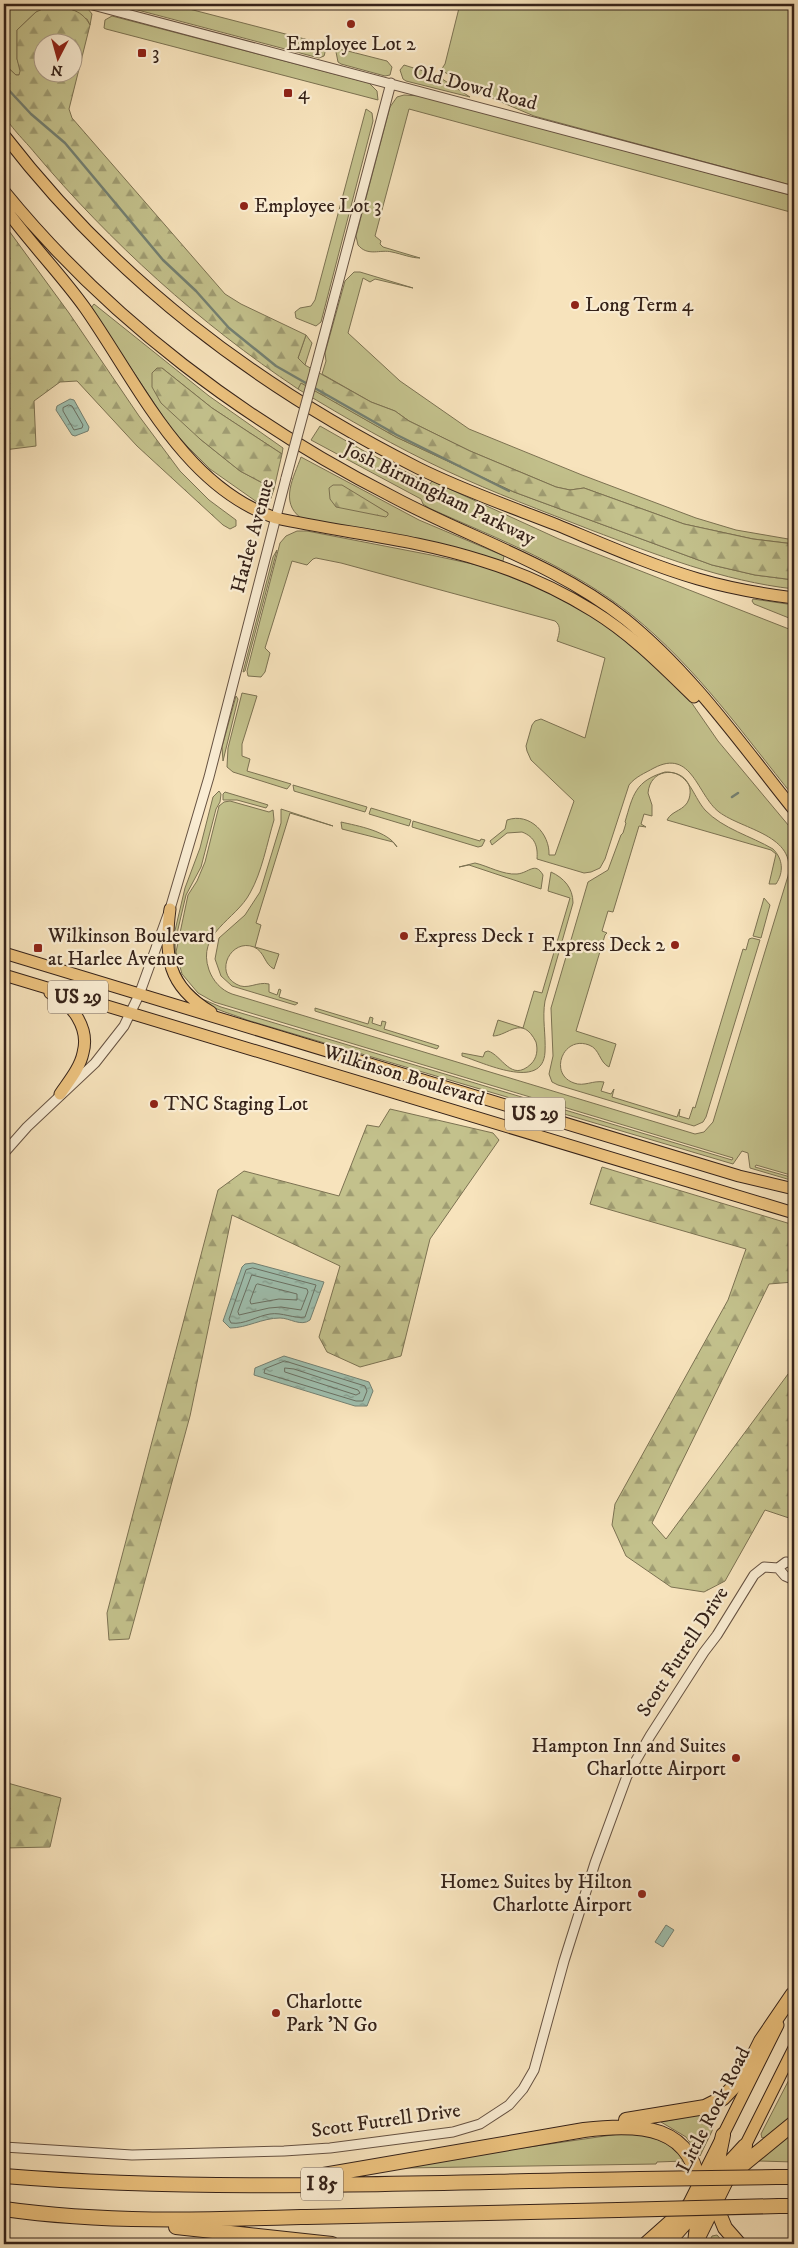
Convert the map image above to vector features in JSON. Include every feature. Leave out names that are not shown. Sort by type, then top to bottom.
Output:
[{"type":"highway","points":[[269,2185],[584,2130],[714,2104],[732,2090],[743,2078],[762,2041],[794,1993]]},
{"type":"highway","points":[[646,2244],[794,2123]]},
{"type":"highway","points":[[584,2130],[637,2127],[659,2131],[670,2136],[688,2154],[694,2166],[701,2199],[695,2244]]},
{"type":"highway","points":[[714,2179],[722,2135]]},
{"type":"highway","points":[[669,2242],[714,2179],[745,2146]]},
{"type":"highway","name":"I 85","points":[[4,2176],[100,2182],[242,2186],[794,2177]]},
{"type":"highway","points":[[701,2199],[739,2244]]},
{"type":"highway","name":"I 85","points":[[4,2209],[43,2215],[93,2218],[227,2219],[794,2206]]},
{"type":"highway","points":[[93,2218],[332,2244]]},
{"type":"main road","name":"Josh Birmingham Parkway","points":[[4,135],[68,210],[125,268],[218,346],[298,402],[420,469],[509,507],[696,578],[761,594],[794,598]]},
{"type":"main road","name":"Josh Birmingham Parkway","points":[[4,191],[63,256],[116,308],[178,360],[228,398],[335,466],[396,499],[524,557],[583,589],[624,618],[674,664],[794,810]]},
{"type":"main road","points":[[4,207],[82,304],[157,419],[205,473],[224,489],[264,514],[276,518],[433,548],[481,560],[521,574],[594,612],[625,634],[659,661],[728,728]]},
{"type":"main road","points":[[170,909],[167,942],[173,975],[187,996],[199,1005],[232,1023]]},
{"type":"main road","name":"Wilkinson Boulevard","points":[[4,953],[739,1176],[794,1189]]},
{"type":"main road","name":"Wilkinson Boulevard","points":[[4,974],[131,1014],[794,1213]]},
{"type":"main road","points":[[26,981],[68,1004],[76,1014],[83,1029],[85,1041],[83,1054],[60,1094]]},
{"type":"main road","points":[[470,1115],[476,1096]]},
{"type":"main road","name":"Little Rock Road","points":[[701,2199],[722,2135],[794,1993]]},
{"type":"main road","points":[[729,2178],[794,2048]]},
{"type":"street","name":"Old Dowd Road","points":[[88,4],[794,191]]},
{"type":"street","name":"Harlee Avenue","points":[[4,1153],[111,1044],[131,1014],[139,995],[170,909],[209,776],[391,84]]},
{"type":"street","name":"Scott Futrell Drive","points":[[4,2147],[132,2155],[330,2148],[453,2132],[480,2124],[509,2105],[523,2089],[534,2070],[564,1961],[595,1863],[627,1776],[646,1742],[717,1635],[750,1580],[760,1568],[778,1568],[786,1562],[794,1563]]},
{"type":"street","points":[[778,1568],[785,1576],[794,1580]]},
{"type":"green space","points":[[4,4],[67,4],[88,9],[92,14],[90,25],[87,19],[36,12],[17,30],[17,59],[21,71],[19,75],[16,75],[4,64]]},
{"type":"green space","points":[[115,4],[170,4],[324,44],[326,49],[324,56],[319,58]]},
{"type":"green space","points":[[460,4],[784,4],[794,7],[794,186],[534,116],[480,93],[441,70],[445,64]]},
{"type":"green space","points":[[47,7],[66,8],[77,12],[86,19],[90,25],[82,57],[82,32],[32,32],[32,82],[76,82],[69,109],[72,118],[225,294],[241,304],[306,335],[298,358],[305,365],[371,402],[395,411],[409,421],[470,451],[556,487],[570,490],[584,488],[684,524],[753,539],[794,544],[794,580],[755,575],[712,565],[514,492],[396,437],[301,383],[298,389],[261,364],[191,309],[125,250],[63,186],[17,133],[4,113],[3,95],[4,64],[16,75],[19,75],[20,71],[17,59],[17,30],[36,12]]},
{"type":"green space","points":[[112,16],[369,83],[377,91],[378,100],[104,28],[105,20]]},
{"type":"green space","points":[[340,49],[387,61],[392,67],[390,75],[385,76],[341,64],[338,62],[336,52]]},
{"type":"green space","points":[[404,65],[436,75],[470,97],[406,81],[403,79],[400,70]]},
{"type":"green space","points":[[404,95],[421,96],[794,196],[794,213],[409,109],[375,236],[381,241],[380,244],[383,247],[420,258],[388,251],[366,251],[358,245],[356,236],[390,107],[397,97]]},
{"type":"green space","points":[[366,109],[372,113],[373,121],[321,322],[316,326],[296,318],[295,312],[300,308],[311,306],[315,300]]},
{"type":"green space","points":[[4,224],[180,471],[209,500],[236,520],[236,526],[230,529],[223,525],[137,446],[77,381],[60,382],[34,401],[36,446],[4,450],[4,285],[10,283],[4,273]]},
{"type":"green space","points":[[354,272],[360,272],[413,288],[375,279],[370,282],[363,278],[348,333],[400,381],[469,429],[582,475],[696,518],[736,530],[794,540],[794,544],[753,539],[684,524],[584,488],[570,490],[556,487],[470,451],[409,421],[395,411],[371,402],[322,374],[326,361],[325,353],[345,281]]},
{"type":"green space","points":[[94,304],[209,396],[283,448],[282,454],[212,408],[162,368],[200,439],[240,471],[274,489],[268,507],[264,507],[210,469],[170,427],[91,308]]},
{"type":"green space","points":[[306,335],[312,343],[305,365],[298,358]]},
{"type":"green space","points":[[157,368],[162,368],[212,408],[282,454],[274,489],[240,471],[200,439],[161,403],[152,387],[152,373]]},
{"type":"green space","points":[[300,382],[396,437],[514,492],[712,565],[755,575],[794,580],[794,589],[742,580],[691,566],[641,549],[483,487],[428,462],[353,422],[298,389]]},
{"type":"green space","points":[[320,426],[364,451],[430,484],[432,481],[559,539],[794,631],[794,797],[698,679],[678,657],[633,616],[610,599],[560,569],[509,543],[429,508],[423,504],[421,499],[311,440]]},
{"type":"green space","points":[[301,457],[419,520],[504,556],[503,561],[301,518],[294,512],[289,497],[292,481]],"holes":[[[330,499],[367,501],[388,513]]]},
{"type":"green space","points":[[333,485],[342,485],[388,513],[388,515],[386,517],[336,507],[330,499],[329,488]]},
{"type":"green space","points":[[297,531],[307,531],[491,568],[544,590],[592,616],[616,632],[667,676],[691,702],[718,741],[794,832],[794,1176],[756,1165],[755,1167],[794,1178],[794,1181],[750,1168],[748,1153],[742,1151],[733,1164],[247,1020],[213,1007],[192,992],[186,984],[202,999],[221,1007],[732,1160],[733,1158],[214,1002],[198,993],[182,974],[176,952],[188,895],[197,881],[205,862],[219,806],[224,802],[230,801],[269,812],[273,810],[274,820],[254,885],[244,903],[219,928],[208,946],[206,957],[209,970],[221,988],[232,994],[695,1134],[704,1132],[713,1122],[788,876],[789,862],[784,851],[776,842],[766,835],[719,812],[711,804],[692,776],[677,764],[667,763],[654,768],[631,782],[605,859],[600,868],[591,872],[584,873],[537,859],[535,842],[530,836],[522,832],[507,833],[492,845],[490,841],[505,829],[507,820],[523,819],[537,827],[546,840],[549,855],[555,855],[574,801],[531,760],[526,746],[532,725],[535,721],[541,719],[585,738],[605,658],[557,641],[559,628],[555,621],[341,563],[316,558],[307,565],[292,561],[265,648],[270,653],[265,672],[261,677],[248,676],[247,671],[280,543],[286,536]]},
{"type":"green space","points":[[277,550],[245,671],[243,672],[273,557]]},
{"type":"green space","points":[[753,599],[794,605],[794,620],[754,604]]},
{"type":"green space","points":[[242,693],[257,696],[242,744],[242,756],[250,759],[247,771],[291,784],[287,789],[233,772],[227,767],[228,748]]},
{"type":"green space","points":[[236,696],[238,699],[223,761],[222,747]]},
{"type":"green space","points":[[665,772],[673,773],[657,776],[651,783],[648,793],[652,805],[652,816],[644,814],[641,824],[646,827],[639,826],[613,912],[608,911],[602,931],[607,933],[576,1031],[616,1044],[609,1067],[603,1062],[593,1047],[580,1043],[572,1045],[566,1050],[560,1064],[566,1078],[574,1083],[604,1082],[601,1091],[611,1094],[614,1089],[612,1097],[677,1117],[680,1109],[679,1116],[689,1119],[693,1107],[695,1108],[743,949],[746,950],[749,939],[760,940],[706,1117],[703,1122],[694,1126],[558,1085],[552,1082],[549,1074],[553,1056],[551,1008],[588,882],[608,870],[623,833],[633,797],[641,785],[655,776]]},
{"type":"green space","points":[[688,783],[705,810],[712,817],[773,849],[779,857],[781,866],[779,879],[776,884],[769,884],[776,854],[771,850],[667,820],[687,803],[690,789]]},
{"type":"green space","points":[[293,785],[367,807],[365,812],[294,791]]},
{"type":"green space","points":[[219,791],[221,794],[220,802],[216,809],[201,867],[186,895],[175,942],[176,965],[185,982],[181,981],[174,964],[173,939],[185,888],[200,848],[213,797]]},
{"type":"green space","points":[[225,792],[268,805],[266,808],[237,800],[223,800]]},
{"type":"green space","points":[[371,808],[411,820],[409,826],[369,814]]},
{"type":"green space","points":[[281,809],[333,826],[290,813],[256,923],[261,925],[255,947],[279,954],[274,969],[268,964],[258,949],[246,946],[238,947],[232,952],[228,958],[226,972],[230,979],[240,986],[269,984],[269,992],[277,995],[279,989],[281,990],[279,997],[298,1003],[295,1005],[232,986],[221,976],[215,959],[219,938],[245,915],[260,892],[281,823]]},
{"type":"green space","points":[[413,821],[480,841],[481,839],[485,840],[482,846],[478,847],[412,827]]},
{"type":"green space","points":[[341,822],[380,833],[393,841],[397,847],[393,842],[342,829]]},
{"type":"green space","points":[[475,863],[512,874],[534,868],[537,869],[543,875],[541,889],[469,865],[459,867]]},
{"type":"green space","points":[[551,872],[567,884],[573,898],[573,903],[545,1001],[545,1052],[542,1064],[534,1070],[523,1072],[510,1071],[462,1056],[462,1053],[483,1057],[485,1052],[488,1051],[493,1053],[507,1066],[518,1071],[531,1064],[536,1057],[536,1042],[525,1029],[515,1028],[493,1036],[498,1020],[523,1028],[534,991],[542,993],[570,898],[548,891]]},
{"type":"green space","points":[[764,898],[770,905],[761,938],[753,936]]},
{"type":"green space","points":[[315,1008],[368,1024],[370,1017],[373,1018],[372,1023],[381,1026],[382,1021],[386,1022],[384,1029],[439,1046],[437,1049],[315,1011]]},
{"type":"green space","points":[[390,1109],[493,1133],[499,1140],[430,1239],[401,1356],[360,1367],[327,1352],[319,1337],[340,1266],[232,1215],[190,1416],[129,1639],[109,1640],[107,1613],[218,1190],[244,1171],[339,1196],[367,1125],[379,1127]]},
{"type":"green space","points":[[602,1167],[794,1225],[794,1282],[769,1284],[652,1523],[666,1539],[794,1366],[794,1553],[791,1552],[789,1518],[765,1510],[725,1581],[704,1592],[671,1587],[626,1556],[612,1525],[615,1504],[728,1300],[746,1249],[590,1204]]},
{"type":"green space","points":[[4,1782],[61,1798],[50,1847],[4,1848]]},
{"type":"green space","points":[[794,2070],[794,2116],[762,2138],[761,2134]]},
{"type":"green space","points":[[717,2111],[712,2131],[700,2156],[686,2137],[661,2122]]},
{"type":"green space","points":[[794,2131],[794,2162],[759,2161]]},
{"type":"green space","points":[[626,2133],[651,2137],[666,2143],[684,2161],[657,2162],[656,2164],[404,2168],[404,2165]]},
{"type":"green space","points":[[717,2235],[725,2244],[708,2244],[712,2236]]},
{"type":"water","points":[[70,399],[74,400],[89,427],[88,431],[75,436],[72,435],[56,410],[57,406]]},
{"type":"water","points":[[253,1263],[324,1282],[310,1320],[303,1323],[284,1318],[273,1318],[230,1328],[223,1321],[242,1267],[245,1264]]},
{"type":"water","points":[[284,1356],[369,1382],[373,1391],[367,1406],[355,1406],[254,1375],[255,1368]]},
{"type":"water","points":[[666,1925],[674,1930],[663,1947],[655,1942]]},
{"type":"waterway","points":[[4,85],[31,114],[65,143],[163,260],[196,291],[229,328],[276,366],[397,435],[509,491]]},
{"type":"waterway","points":[[732,797],[738,793]]},
{"type":"place","name":"Employee Lot 2","points":[[351,24]]},
{"type":"place","name":"3","points":[[142,53]]},
{"type":"place","name":"4","points":[[288,93]]},
{"type":"place","name":"Employee Lot 3","points":[[244,206]]},
{"type":"place","name":"Long Term 4","points":[[575,305]]},
{"type":"place","name":"Express Deck 1","points":[[404,936]]},
{"type":"place","name":"Express Deck 2","points":[[675,945]]},
{"type":"place","name":"Wilkinson Boulevard at Harlee Avenue","points":[[38,948]]},
{"type":"place","name":"TNC Staging Lot","points":[[154,1104]]},
{"type":"place","name":"Hampton Inn and Suites Charlotte Airport","points":[[736,1758]]},
{"type":"place","name":"Home2 Suites by Hilton Charlotte Airport","points":[[642,1894]]},
{"type":"place","name":"Charlotte Park 'N Go","points":[[276,2013]]}]
